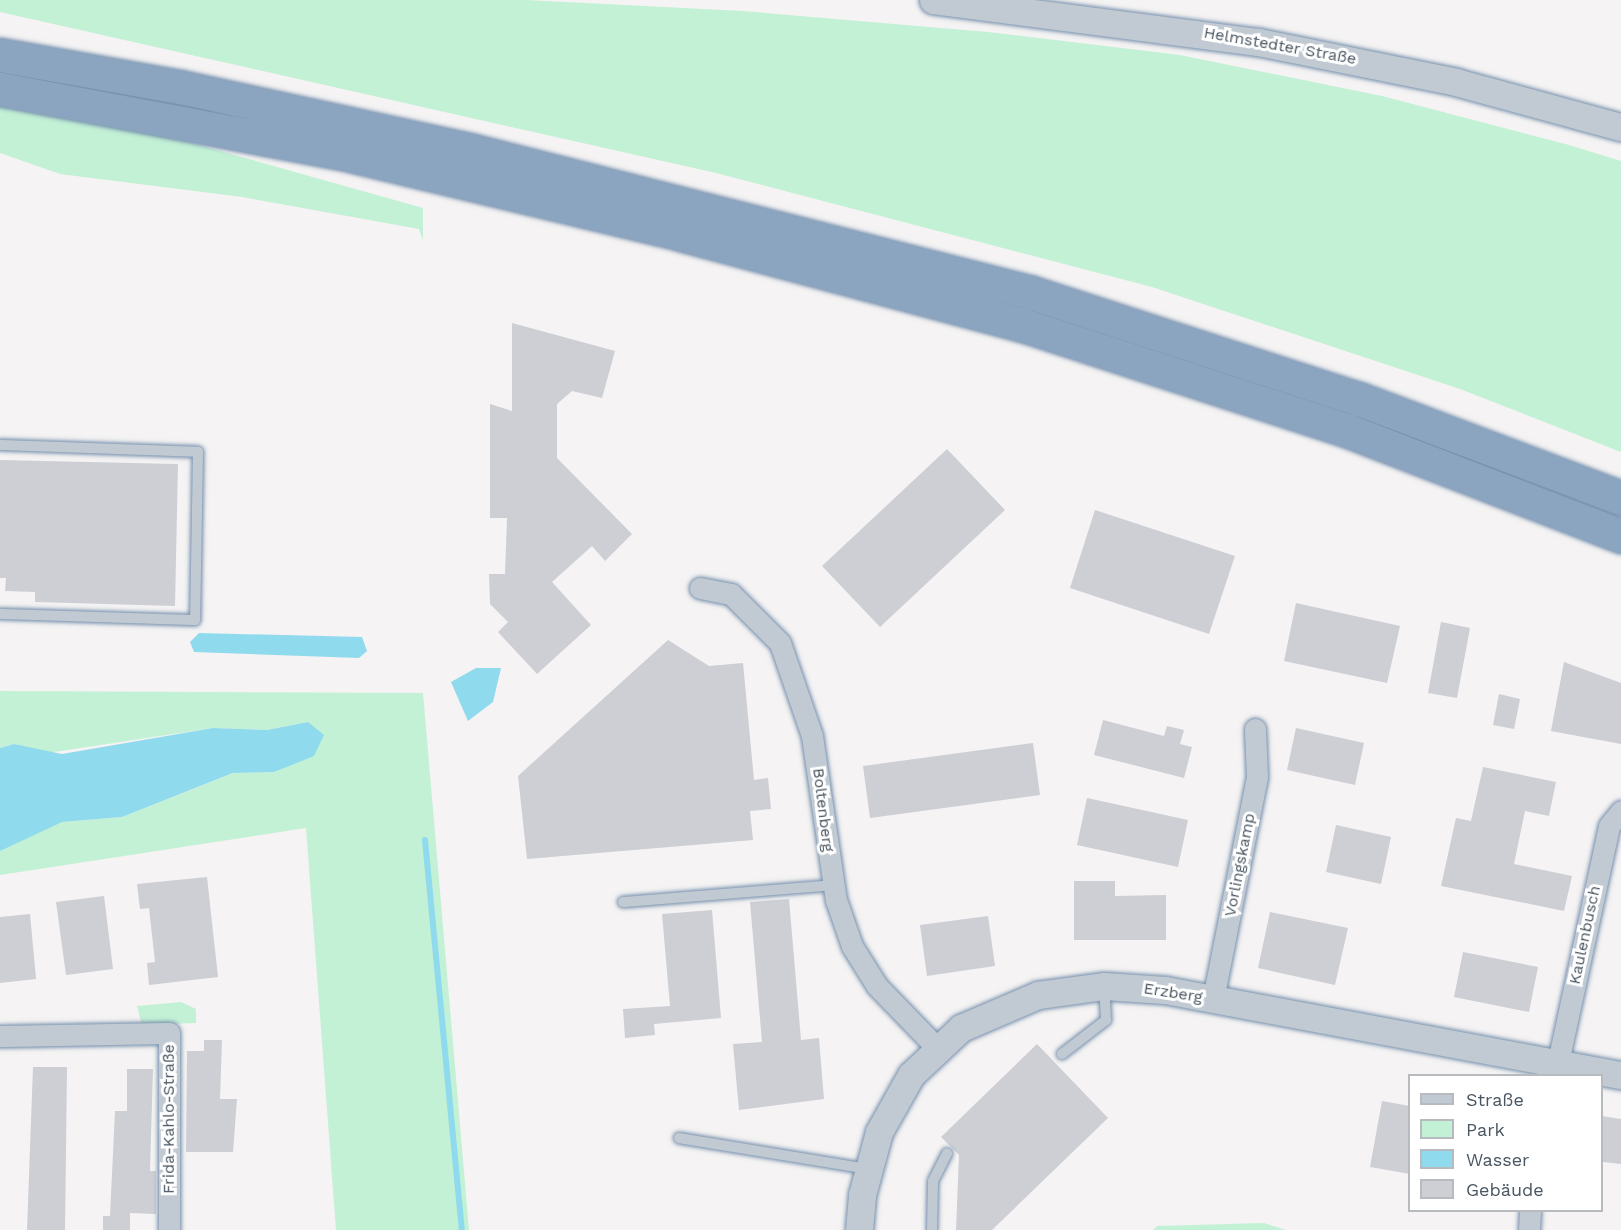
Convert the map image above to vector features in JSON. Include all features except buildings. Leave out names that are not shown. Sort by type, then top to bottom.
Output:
[{"type":"highway","points":[[0,47],[34,60]]},
{"type":"highway","points":[[0,55],[34,60],[473,151],[1032,293],[1349,396],[1621,498]]},
{"type":"highway","points":[[0,89],[338,152],[681,234],[1023,325],[1295,412],[1621,536]]},
{"type":"street","name":"Helmstedter Straße","points":[[933,0],[1163,25],[1269,44],[1456,82],[1621,127]]},
{"type":"street","name":"Boltenberg","points":[[700,588],[731,594],[780,643],[812,736],[833,885],[852,946],[864,966],[937,1048]]},
{"type":"street","name":"Vorlingskamp","points":[[1213,999],[1257,777],[1255,729]]},
{"type":"street","name":"Kaulenbusch","points":[[1557,1070],[1609,826],[1621,811]]},
{"type":"street","name":"Erzberg","points":[[859,1230],[868,1169],[893,1101],[937,1048],[1005,1005],[1104,986],[1213,999],[1557,1070],[1621,1074]]},
{"type":"street","name":"Frida-Kahlo-Straße","points":[[0,1036],[169,1033],[169,1230]]},
{"type":"street","points":[[1528,1230],[1530,1212]]},
{"type":"lane","points":[[0,445],[198,452],[195,620],[0,614]]},
{"type":"lane","points":[[623,902],[833,885]]},
{"type":"lane","points":[[1062,1054],[1106,1020],[1104,986]]},
{"type":"lane","points":[[679,1138],[868,1169]]},
{"type":"lane","points":[[932,1230],[933,1181],[947,1153]]},
{"type":"green space","points":[[0,0],[526,0],[743,11],[988,32],[1180,55],[1382,96],[1569,145],[1621,161],[1621,452],[1460,389],[1152,287],[716,173],[0,12]]},
{"type":"green space","points":[[0,101],[114,121],[423,208],[423,240],[419,229],[242,197],[60,174],[0,153]]},
{"type":"green space","points":[[0,691],[423,693],[469,1230],[336,1230],[306,828],[0,875],[0,851],[38,830],[62,822],[122,817],[234,773],[275,772],[308,722],[267,730],[213,728],[41,754],[14,744],[0,748]]},
{"type":"green space","points":[[181,1002],[196,1009],[196,1023],[142,1025],[137,1006]]},
{"type":"green space","points":[[1264,1223],[1286,1230],[1153,1230],[1157,1226]]},
{"type":"water","points":[[199,633],[362,637],[367,651],[359,658],[194,652],[190,642]]},
{"type":"water","points":[[476,668],[501,668],[493,702],[468,721],[451,682]]},
{"type":"water","points":[[308,722],[324,735],[314,756],[274,772],[233,773],[122,817],[62,822],[0,851],[0,748],[14,744],[62,754],[213,728],[267,730]]},
{"type":"waterway","points":[[425,840],[462,1230]]}]
